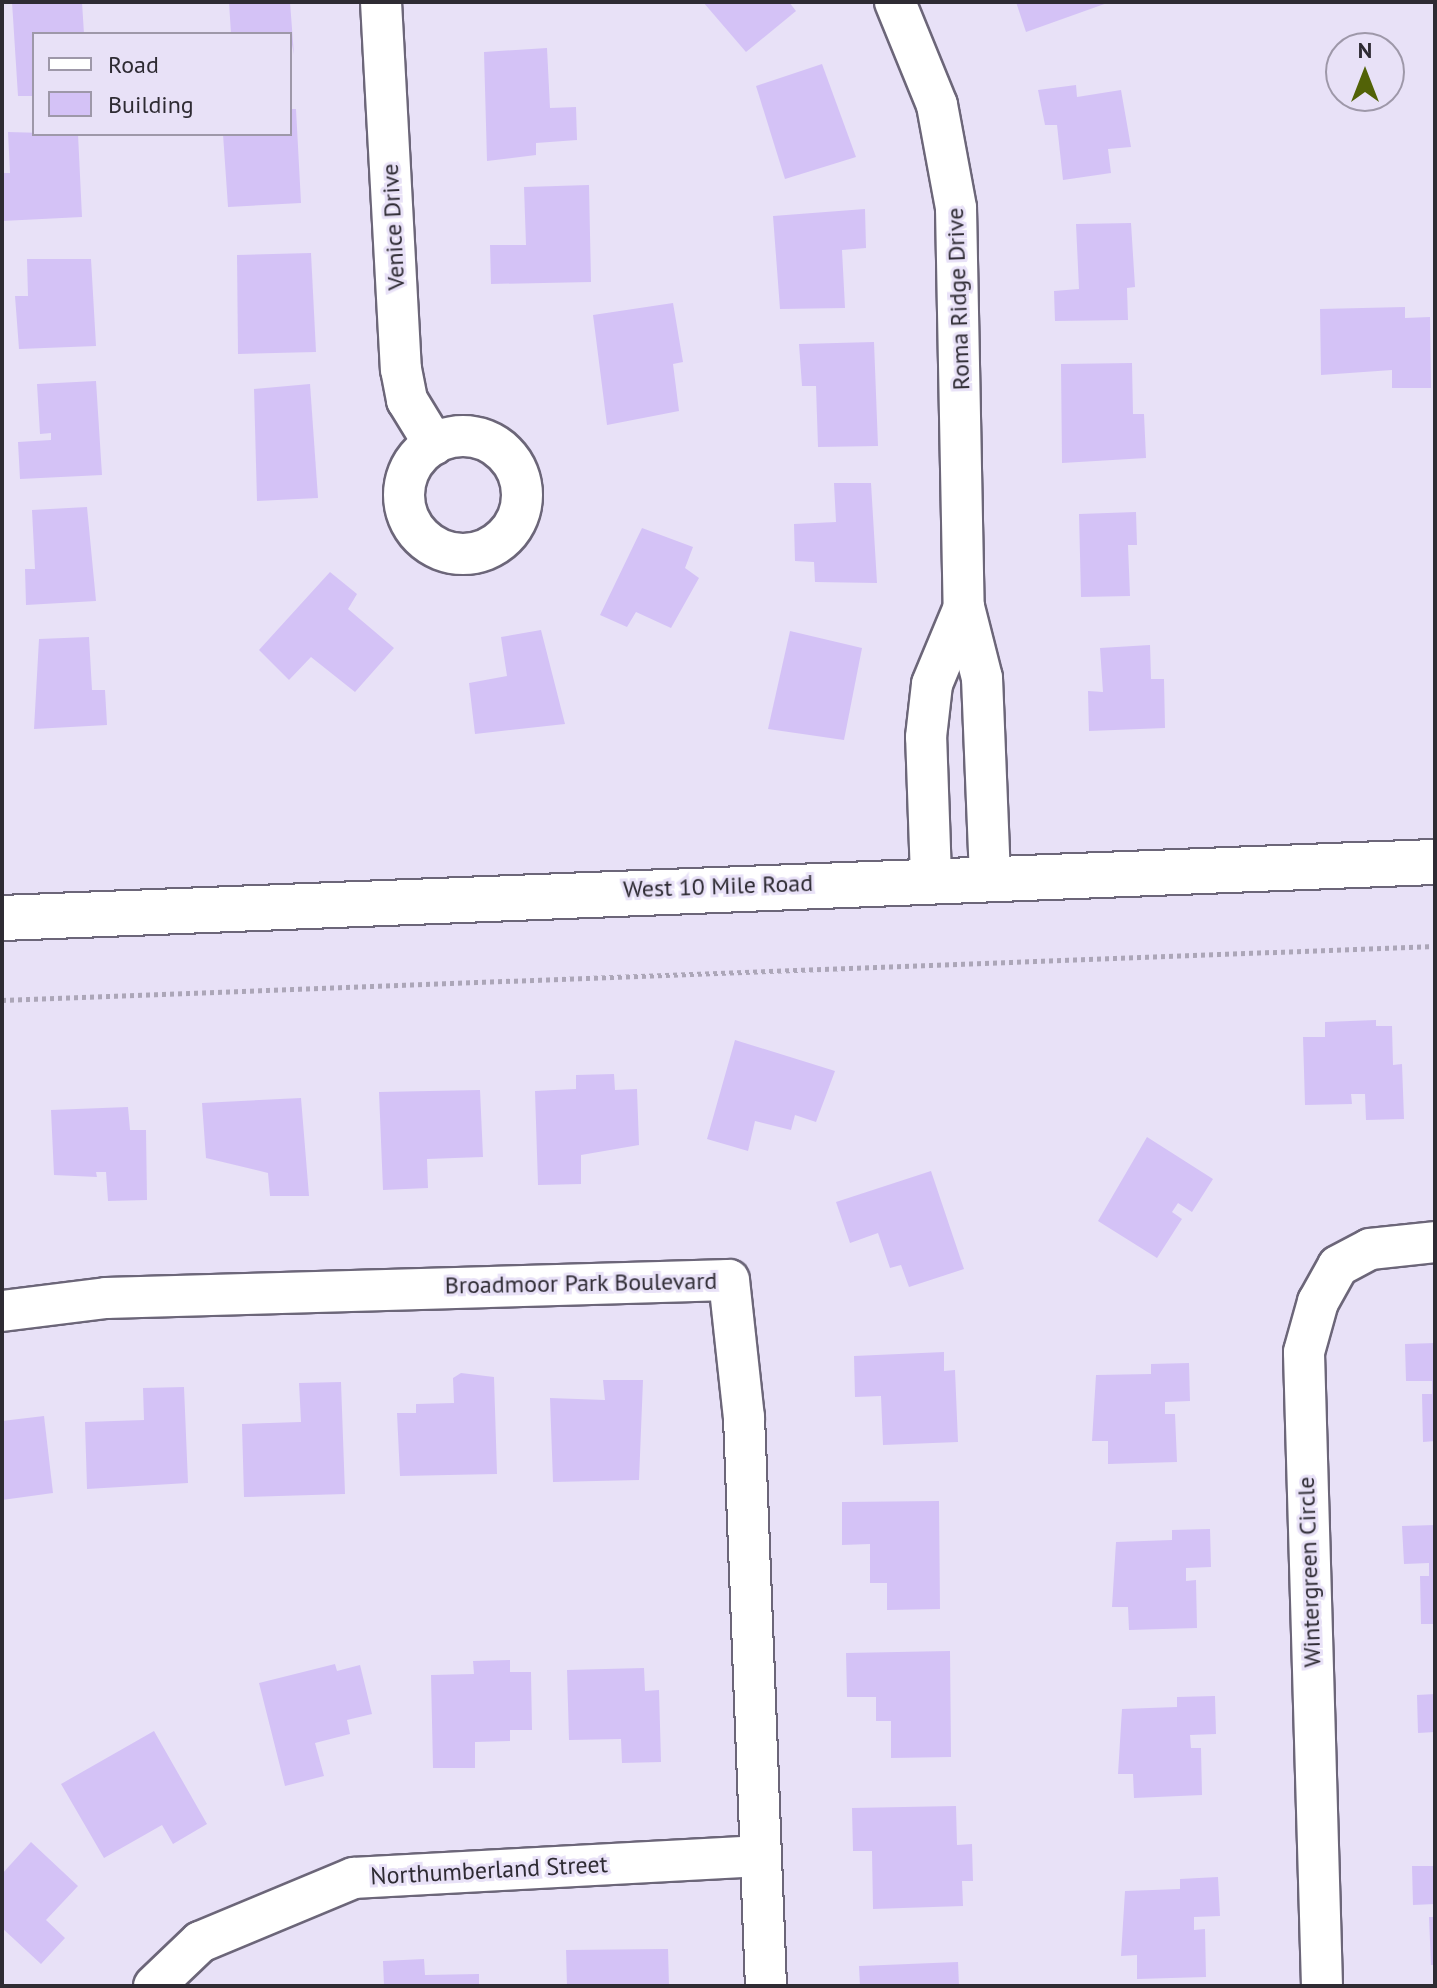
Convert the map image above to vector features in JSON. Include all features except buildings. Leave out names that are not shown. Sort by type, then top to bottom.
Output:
[{"type":"main road","name":"West 10 Mile Road","points":[[2,918],[931,877],[1435,862]]},
{"type":"street","name":"Venice Drive","points":[[381,2],[401,369],[407,400],[434,444]]},
{"type":"street","name":"Roma Ridge Drive","points":[[895,2],[937,105],[956,208],[964,607],[982,678],[990,875]]},
{"type":"street","name":"Roma Ridge Drive","points":[[931,877],[926,737],[932,684],[964,607]]},
{"type":"street","name":"Wintergreen Circle","points":[[1322,1986],[1304,1352],[1318,1302],[1338,1266],[1370,1249],[1435,1242]]},
{"type":"street","name":"Broadmoor Park Boulevard","points":[[2,1311],[106,1298],[729,1280],[744,1417],[759,1856]]},
{"type":"street","name":"Northumberland Street","points":[[154,1986],[200,1942],[354,1878],[759,1856]]},
{"type":"street","points":[[759,1856],[766,1986]]},
{"type":"path","points":[[2,1000],[1435,946]]}]
